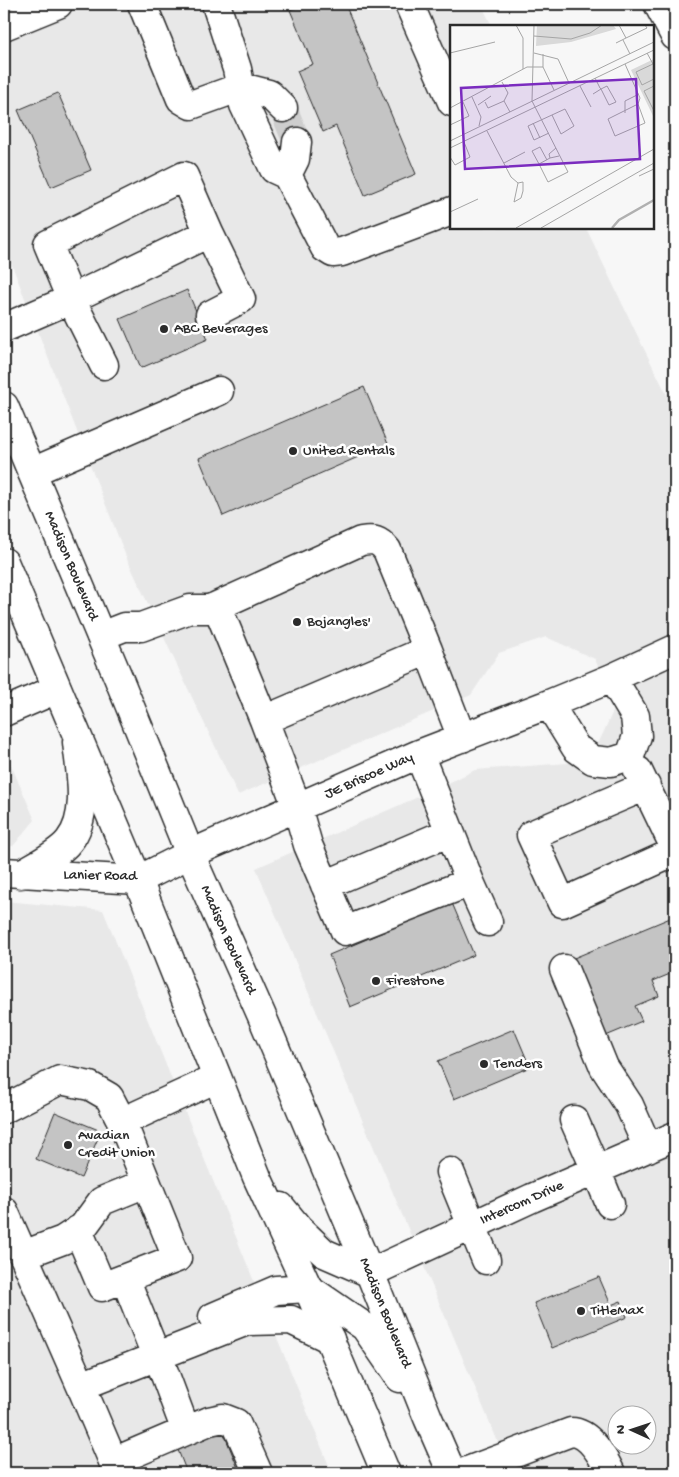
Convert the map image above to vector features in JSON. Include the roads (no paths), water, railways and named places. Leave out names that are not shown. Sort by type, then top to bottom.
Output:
[{"type":"main road","points":[[4,26],[58,4]]},
{"type":"main road","points":[[142,4],[181,99],[191,106],[241,87],[269,94],[283,108]]},
{"type":"main road","points":[[216,4],[237,69],[244,105],[274,169],[286,175],[325,248],[333,253],[342,252],[450,212]]},
{"type":"main road","points":[[409,4],[450,97]]},
{"type":"main road","points":[[658,4],[675,36]]},
{"type":"main road","points":[[286,175],[295,159],[297,142]]},
{"type":"main road","points":[[104,365],[71,299],[48,244],[184,176],[241,299],[210,315]]},
{"type":"main road","points":[[4,328],[71,299],[209,233]]},
{"type":"main road","points":[[32,472],[219,391]]},
{"type":"main road","name":"Madison Boulevard","points":[[4,406],[190,854],[370,1273],[452,1473]]},
{"type":"main road","points":[[101,636],[124,627],[141,627],[190,609],[209,609],[361,541],[371,539],[381,542],[387,550],[462,738]]},
{"type":"main road","points":[[4,562],[138,880],[257,1177],[308,1288],[386,1473]]},
{"type":"main road","points":[[217,606],[264,720],[297,807],[308,845],[345,931],[470,882]]},
{"type":"main road","name":"JE Briscoe Way","points":[[190,854],[419,754],[549,704],[675,649]]},
{"type":"main road","points":[[264,720],[428,650]]},
{"type":"main road","points":[[612,678],[635,716],[637,736],[630,756],[646,786],[675,850],[562,903],[531,835],[646,786]]},
{"type":"main road","points":[[4,712],[57,689]]},
{"type":"main road","points":[[549,704],[576,748],[593,760],[611,762],[630,756]]},
{"type":"main road","points":[[12,873],[50,857],[69,841],[80,821],[82,800],[77,736]]},
{"type":"main road","points":[[419,754],[488,922]]},
{"type":"main road","points":[[325,884],[450,832]]},
{"type":"main road","name":"Lanier Road","points":[[12,873],[138,880],[190,854]]},
{"type":"main road","points":[[564,969],[604,1067],[629,1105],[648,1148]]},
{"type":"main road","points":[[122,1122],[217,1078]]},
{"type":"main road","points":[[4,1109],[60,1080],[90,1086],[108,1097],[122,1122],[176,1258],[102,1287],[78,1230]]},
{"type":"main road","points":[[574,1120],[610,1204]]},
{"type":"main road","name":"Intercom Drive","points":[[370,1273],[472,1225],[675,1136]]},
{"type":"main road","points":[[450,1172],[486,1260]]},
{"type":"main road","points":[[257,1177],[299,1229],[324,1254],[370,1273]]},
{"type":"main road","points":[[23,1255],[63,1240],[83,1227],[102,1201],[146,1184]]},
{"type":"main road","points":[[4,1211],[79,1380],[115,1468],[209,1420],[223,1418],[236,1424],[258,1473]]},
{"type":"main road","points":[[125,1278],[186,1431]]},
{"type":"main road","points":[[79,1380],[154,1349],[276,1290],[308,1288],[365,1327],[428,1418]]},
{"type":"main road","points":[[154,1349],[247,1321],[292,1320],[330,1339]]},
{"type":"main road","points":[[462,1473],[571,1432],[576,1432],[583,1435],[598,1450],[611,1473]]},
{"type":"tunnel","points":[[283,108],[297,142]]},
{"type":"place","name":"ABC Beverages","points":[[164,329]]},
{"type":"place","name":"United Rentals","points":[[293,451]]},
{"type":"place","name":"Bojangles'","points":[[297,622]]},
{"type":"place","name":"Firestone","points":[[376,981]]},
{"type":"place","name":"Tenders","points":[[484,1064]]},
{"type":"place","name":"Avadian Credit Union","points":[[68,1145]]},
{"type":"place","name":"TitleMax","points":[[581,1311]]}]
